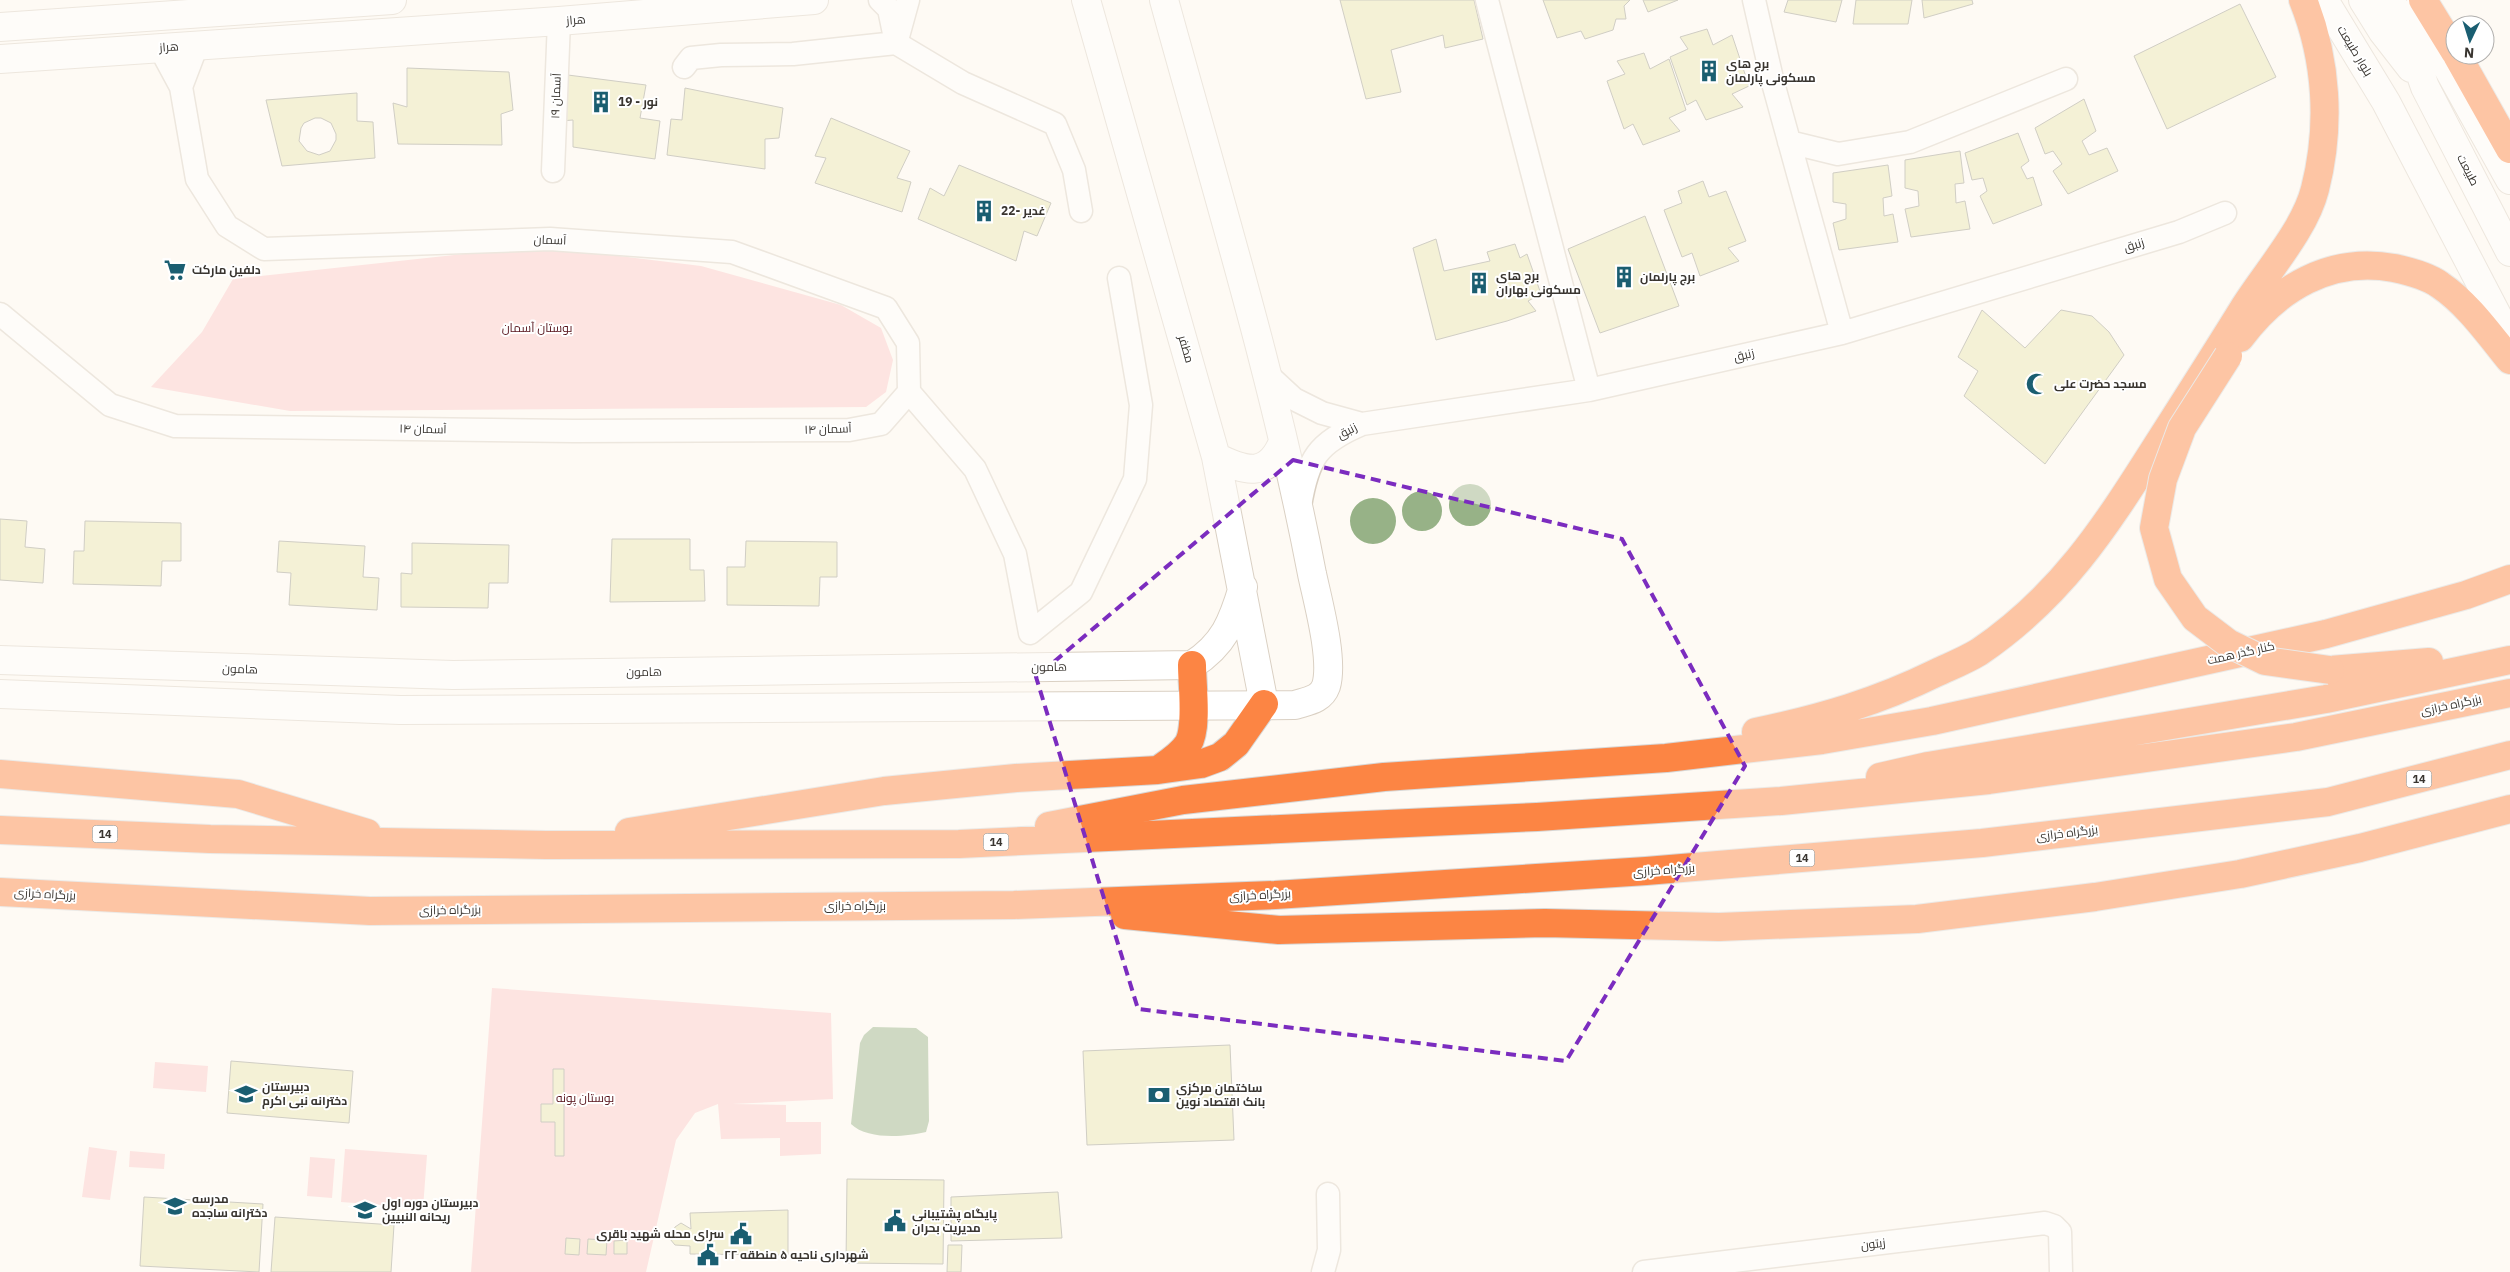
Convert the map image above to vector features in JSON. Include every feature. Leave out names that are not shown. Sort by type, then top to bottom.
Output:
[{"type":"highway","points":[[960,844],[1183,800],[1384,777],[1576,765],[1726,739],[1796,724],[1870,703],[1977,653],[2031,612],[2070,572],[2105,527],[2257,288],[2298,229],[2315,191],[2326,121],[2323,76],[2313,25],[2302,0]]},
{"type":"highway","points":[[2423,0],[2445,43]]},
{"type":"highway","points":[[2457,65],[2510,149]]},
{"type":"highway","points":[[2510,360],[2462,303],[2438,283],[2407,270],[2377,265],[2344,266],[2315,275],[2291,287],[2248,328],[2182,428],[2162,480],[2154,528],[2168,578],[2195,618],[2228,643],[2265,660],[2330,670],[2510,654]]},
{"type":"highway","name":"کنار گذر همت","points":[[1576,765],[1739,751],[1822,740],[1932,721],[2326,634],[2466,596],[2510,579]]},
{"type":"highway","points":[[1781,801],[1928,766],[2326,699],[2510,660]]},
{"type":"highway","points":[[1158,770],[1177,756],[1188,744],[1193,729],[1192,665]]},
{"type":"highway","name":"بزرگراه خرازی","points":[[0,830],[210,839],[546,846],[960,844],[1537,817],[1781,801],[1989,780],[2296,737],[2510,693]]},
{"type":"highway","points":[[546,846],[884,791],[1016,778],[1158,770],[1201,764],[1220,757],[1236,744],[1264,704]]},
{"type":"highway","name":"بزرگراه خرازی","points":[[0,892],[370,911],[1014,905],[1285,894],[1646,871],[1982,843],[2328,802],[2510,755]]},
{"type":"highway","points":[[0,774],[238,794],[400,842]]},
{"type":"highway","points":[[1014,905],[1279,930],[1545,923],[1719,927],[1917,919],[2095,897],[2240,874],[2360,848],[2510,808]]},
{"type":"street","points":[[0,27],[226,6],[392,0]]},
{"type":"street","name":"هراز","points":[[0,59],[559,21],[814,0]]},
{"type":"street","points":[[880,0],[889,9],[896,43]]},
{"type":"street","points":[[896,43],[908,0]]},
{"type":"street","points":[[1078,0],[1095,26]]},
{"type":"street","name":"مظفر","points":[[1086,0],[1095,26],[1216,456],[1243,586],[1264,704]]},
{"type":"street","points":[[0,694],[400,710],[1295,705],[1316,699],[1326,687],[1328,670],[1325,641],[1300,509],[1268,375],[1164,0]]},
{"type":"street","points":[[1487,0],[1589,390]]},
{"type":"street","points":[[1754,0],[1789,142],[1842,333]]},
{"type":"street","name":"بلوار طبیعت","points":[[2324,0],[2386,102],[2502,303],[2510,340]]},
{"type":"street","points":[[2363,0],[2382,32],[2425,87]]},
{"type":"street","points":[[2390,0],[2403,24],[2425,87]]},
{"type":"street","points":[[2410,0],[2445,48]]},
{"type":"street","points":[[300,3],[305,37]]},
{"type":"street","points":[[332,3],[337,36]]},
{"type":"street","name":"آسمان ۱۹","points":[[553,171],[559,21]]},
{"type":"street","points":[[684,67],[691,58],[793,54],[896,43],[963,83],[1055,124],[1074,170],[1081,211]]},
{"type":"street","points":[[181,87],[197,45]]},
{"type":"street","points":[[160,48],[181,87]]},
{"type":"street","points":[[2456,65],[2510,180]]},
{"type":"street","points":[[1789,142],[1838,154],[1910,142],[2066,79]]},
{"type":"street","name":"آسمان","points":[[181,87],[197,179],[228,226],[264,249],[550,239],[732,252],[886,308],[908,343],[909,392]]},
{"type":"street","name":"طبیعت","points":[[2425,87],[2510,252]]},
{"type":"street","name":"زنبق","points":[[1300,509],[1305,475],[1318,452],[1337,434],[1362,424],[1589,390],[1842,333],[2179,232],[2225,213]]},
{"type":"street","points":[[909,392],[975,470],[1015,554],[1030,633],[1082,592],[1135,479],[1141,405],[1119,278]]},
{"type":"street","name":"آسمان ۱۴","points":[[0,314],[110,405],[175,426],[574,430],[840,430],[881,424],[909,392]]},
{"type":"street","points":[[1268,375],[1294,399],[1322,413],[1362,424]]},
{"type":"street","points":[[1216,456],[1240,468],[1252,470],[1265,465],[1277,457],[1283,442]]},
{"type":"street","points":[[1192,665],[1207,656],[1218,643],[1234,618],[1243,586]]},
{"type":"street","name":"هامون","points":[[0,660],[403,674],[1192,665]]},
{"type":"street","points":[[400,710],[403,674]]},
{"type":"street","points":[[1323,1272],[1329,1250],[1328,1194]]},
{"type":"street","name":"زیتون","points":[[1644,1272],[2045,1223],[2054,1226],[2060,1232],[2061,1272]]},
{"type":"street","points":[[1329,1250],[1342,1272]]},
{"type":"highlighted area","points":[[1293,460],[1622,539],[1745,766],[1566,1061],[1138,1009],[1036,677]]},
{"type":"green space","name":"بوستان آسمان","points":[[537,246],[701,266],[841,305],[881,328],[893,360],[886,392],[866,407],[290,411],[151,387],[202,332],[233,279]]},
{"type":"green space","name":"بوستان پونه","points":[[492,988],[831,1013],[833,1099],[732,1104],[786,1105],[786,1122],[821,1122],[821,1154],[780,1156],[780,1138],[721,1139],[718,1104],[695,1113],[676,1140],[646,1272],[471,1272]]},
{"type":"green space","points":[[155,1062],[208,1066],[206,1092],[153,1088]]},
{"type":"green space","points":[[89,1147],[117,1151],[110,1200],[82,1197]]},
{"type":"green space","points":[[345,1149],[427,1155],[423,1208],[341,1202]]},
{"type":"green space","points":[[130,1151],[165,1154],[164,1169],[129,1167]]},
{"type":"green space","points":[[310,1157],[335,1159],[332,1198],[307,1196]]},
{"type":"shaded area","points":[[1466,484],[1474,484],[1485,490],[1491,505],[1485,520],[1474,526],[1466,526],[1455,520],[1449,509],[1449,501],[1455,490]]},
{"type":"shaded area","points":[[1422,491],[1436,497],[1442,511],[1436,525],[1422,531],[1408,525],[1402,511],[1408,497]]},
{"type":"shaded area","points":[[1368,498],[1378,498],[1392,508],[1396,521],[1392,534],[1386,540],[1378,544],[1368,544],[1354,534],[1350,526],[1350,516],[1360,502]]},
{"type":"shaded area","points":[[873,1027],[916,1028],[928,1037],[929,1121],[926,1132],[897,1136],[876,1135],[867,1133],[851,1124],[860,1043],[864,1035]]},
{"type":"building","points":[[1340,0],[1474,0],[1483,39],[1445,48],[1443,35],[1391,50],[1401,92],[1366,99]]},
{"type":"building","points":[[1543,0],[1630,0],[1624,6],[1626,19],[1616,19],[1613,30],[1585,39],[1581,31],[1557,38]]},
{"type":"building","points":[[1643,0],[1678,0],[1648,12]]},
{"type":"building","points":[[1788,0],[1842,0],[1836,22],[1784,12]]},
{"type":"building","points":[[1856,0],[1912,0],[1908,24],[1853,24]]},
{"type":"building","points":[[1922,0],[1972,0],[1973,4],[1924,18]]},
{"type":"building","points":[[2240,4],[2276,77],[2167,129],[2134,56]]},
{"type":"building","name":"برج های مسکونی پارلمان","points":[[1707,29],[1713,45],[1732,35],[1749,86],[1732,94],[1743,107],[1706,120],[1696,100],[1687,105],[1670,57],[1688,49],[1680,37]]},
{"type":"building","points":[[1644,53],[1650,69],[1669,59],[1686,110],[1669,118],[1680,131],[1643,145],[1633,124],[1624,129],[1607,81],[1625,74],[1617,61]]},
{"type":"building","points":[[407,68],[509,72],[513,110],[501,114],[502,145],[398,144],[393,103],[407,107]]},
{"type":"building","name":"19 - نور","points":[[560,74],[646,85],[640,118],[660,121],[655,159],[573,147],[573,120],[560,121]]},
{"type":"building","points":[[685,88],[783,108],[779,138],[765,139],[765,169],[667,155],[671,119],[682,120]]},
{"type":"building","points":[[357,93],[357,121],[373,122],[375,158],[282,166],[266,100]],"holes":[[[315,118],[321,118],[331,123],[336,134],[336,140],[330,151],[319,155],[307,151],[299,141],[301,128],[304,123]]]},
{"type":"building","points":[[2084,99],[2096,131],[2082,141],[2089,155],[2107,148],[2118,171],[2068,194],[2053,171],[2062,164],[2053,151],[2045,154],[2035,128]]},
{"type":"building","points":[[831,118],[910,151],[897,178],[911,182],[902,212],[815,183],[826,158],[815,156]]},
{"type":"building","points":[[2018,133],[2029,161],[2021,167],[2027,179],[2033,177],[2042,205],[1993,224],[1980,196],[1987,191],[1983,178],[1972,180],[1965,153]]},
{"type":"building","points":[[1960,151],[1964,183],[1955,184],[1956,203],[1965,201],[1970,229],[1911,237],[1905,209],[1919,206],[1918,191],[1905,188],[1905,160]]},
{"type":"building","name":"22- غدیر","points":[[959,165],[1051,203],[1037,236],[1024,231],[1016,261],[918,219],[930,188],[944,196]]},
{"type":"building","points":[[1888,165],[1892,196],[1883,198],[1884,216],[1893,214],[1898,242],[1839,250],[1833,223],[1846,219],[1846,204],[1833,202],[1833,173]]},
{"type":"building","points":[[1703,181],[1709,197],[1726,191],[1746,241],[1728,248],[1739,261],[1700,276],[1692,253],[1682,257],[1664,210],[1682,203],[1678,191]]},
{"type":"building","name":"برج پارلمان","points":[[1645,216],[1679,306],[1600,333],[1568,249]]},
{"type":"building","name":"برج های مسکونی بهاران","points":[[1436,239],[1444,271],[1490,261],[1487,252],[1515,244],[1520,258],[1527,254],[1541,294],[1528,301],[1536,311],[1507,321],[1436,340],[1413,248]]},
{"type":"building","name":"مسجد حضرت علی","points":[[1982,310],[2025,348],[2061,310],[2092,316],[2109,332],[2124,355],[2045,464],[1964,396],[1978,371],[1958,357]]},
{"type":"building","points":[[0,519],[27,521],[25,547],[45,549],[43,583],[0,580]]},
{"type":"building","points":[[85,521],[181,523],[181,561],[162,561],[161,586],[73,584],[74,551],[84,551]]},
{"type":"building","points":[[612,539],[690,539],[690,570],[704,570],[705,601],[610,602]]},
{"type":"building","points":[[279,541],[365,546],[363,577],[379,578],[377,610],[289,605],[291,573],[277,572]]},
{"type":"building","points":[[746,541],[837,542],[837,577],[820,577],[819,606],[727,605],[727,567],[745,567]]},
{"type":"building","points":[[412,543],[509,545],[508,583],[489,583],[488,608],[401,607],[401,573],[412,574]]},
{"type":"building","name":"ساختمان مرکزی بانک اقتصاد نوین","points":[[1230,1045],[1234,1140],[1087,1145],[1083,1051]]},
{"type":"building","points":[[231,1061],[353,1071],[349,1123],[227,1113]]},
{"type":"building","points":[[553,1069],[564,1069],[564,1156],[555,1156],[555,1122],[541,1122],[541,1104],[553,1104]]},
{"type":"building","name":"پایگاه پشتیبانی مدیریت بحران","points":[[847,1179],[944,1180],[943,1264],[846,1263]]},
{"type":"building","points":[[1058,1192],[1062,1238],[951,1241],[951,1197]]},
{"type":"building","points":[[144,1197],[263,1204],[259,1272],[140,1266]]},
{"type":"building","points":[[788,1210],[788,1255],[690,1254],[690,1246],[675,1245],[670,1239],[675,1227],[681,1223],[691,1229],[690,1213]]},
{"type":"building","points":[[275,1217],[394,1225],[391,1272],[271,1272]]},
{"type":"building","points":[[566,1238],[580,1239],[579,1255],[565,1254]]},
{"type":"building","points":[[588,1239],[607,1240],[606,1255],[587,1254]]},
{"type":"building","points":[[627,1240],[627,1254],[614,1254],[614,1241]]},
{"type":"building","points":[[948,1245],[962,1245],[961,1272],[947,1272]]},
{"type":"place","name":"برج های مسکونی پارلمان","points":[[1709,71]]},
{"type":"place","name":"19 - نور","points":[[601,102]]},
{"type":"place","name":"22- غدیر","points":[[984,211]]},
{"type":"place","name":"دلفین مارکت","points":[[175,270]]},
{"type":"place","name":"برج پارلمان","points":[[1624,277]]},
{"type":"place","name":"برج های مسکونی بهاران","points":[[1479,283]]},
{"type":"place","name":"مسجد حضرت علی","points":[[2037,384]]},
{"type":"place","name":"دبیرستان دخترانه نبی اکرم","points":[[246,1094]]},
{"type":"place","name":"ساختمان مرکزی بانک اقتصاد نوین","points":[[1159,1095]]},
{"type":"place","name":"مدرسه دخترانه ساجده","points":[[175,1206]]},
{"type":"place","name":"دبیرستان دوره اول ریحانه النبیین","points":[[365,1210]]},
{"type":"place","name":"پایگاه پشتیبانی مدیریت بحران","points":[[895,1221]]},
{"type":"place","name":"سرای محله شهید باقری","points":[[741,1234]]},
{"type":"place","name":"شهرداری ناحیه ۵ منطقه ۲۲","points":[[708,1255]]}]
